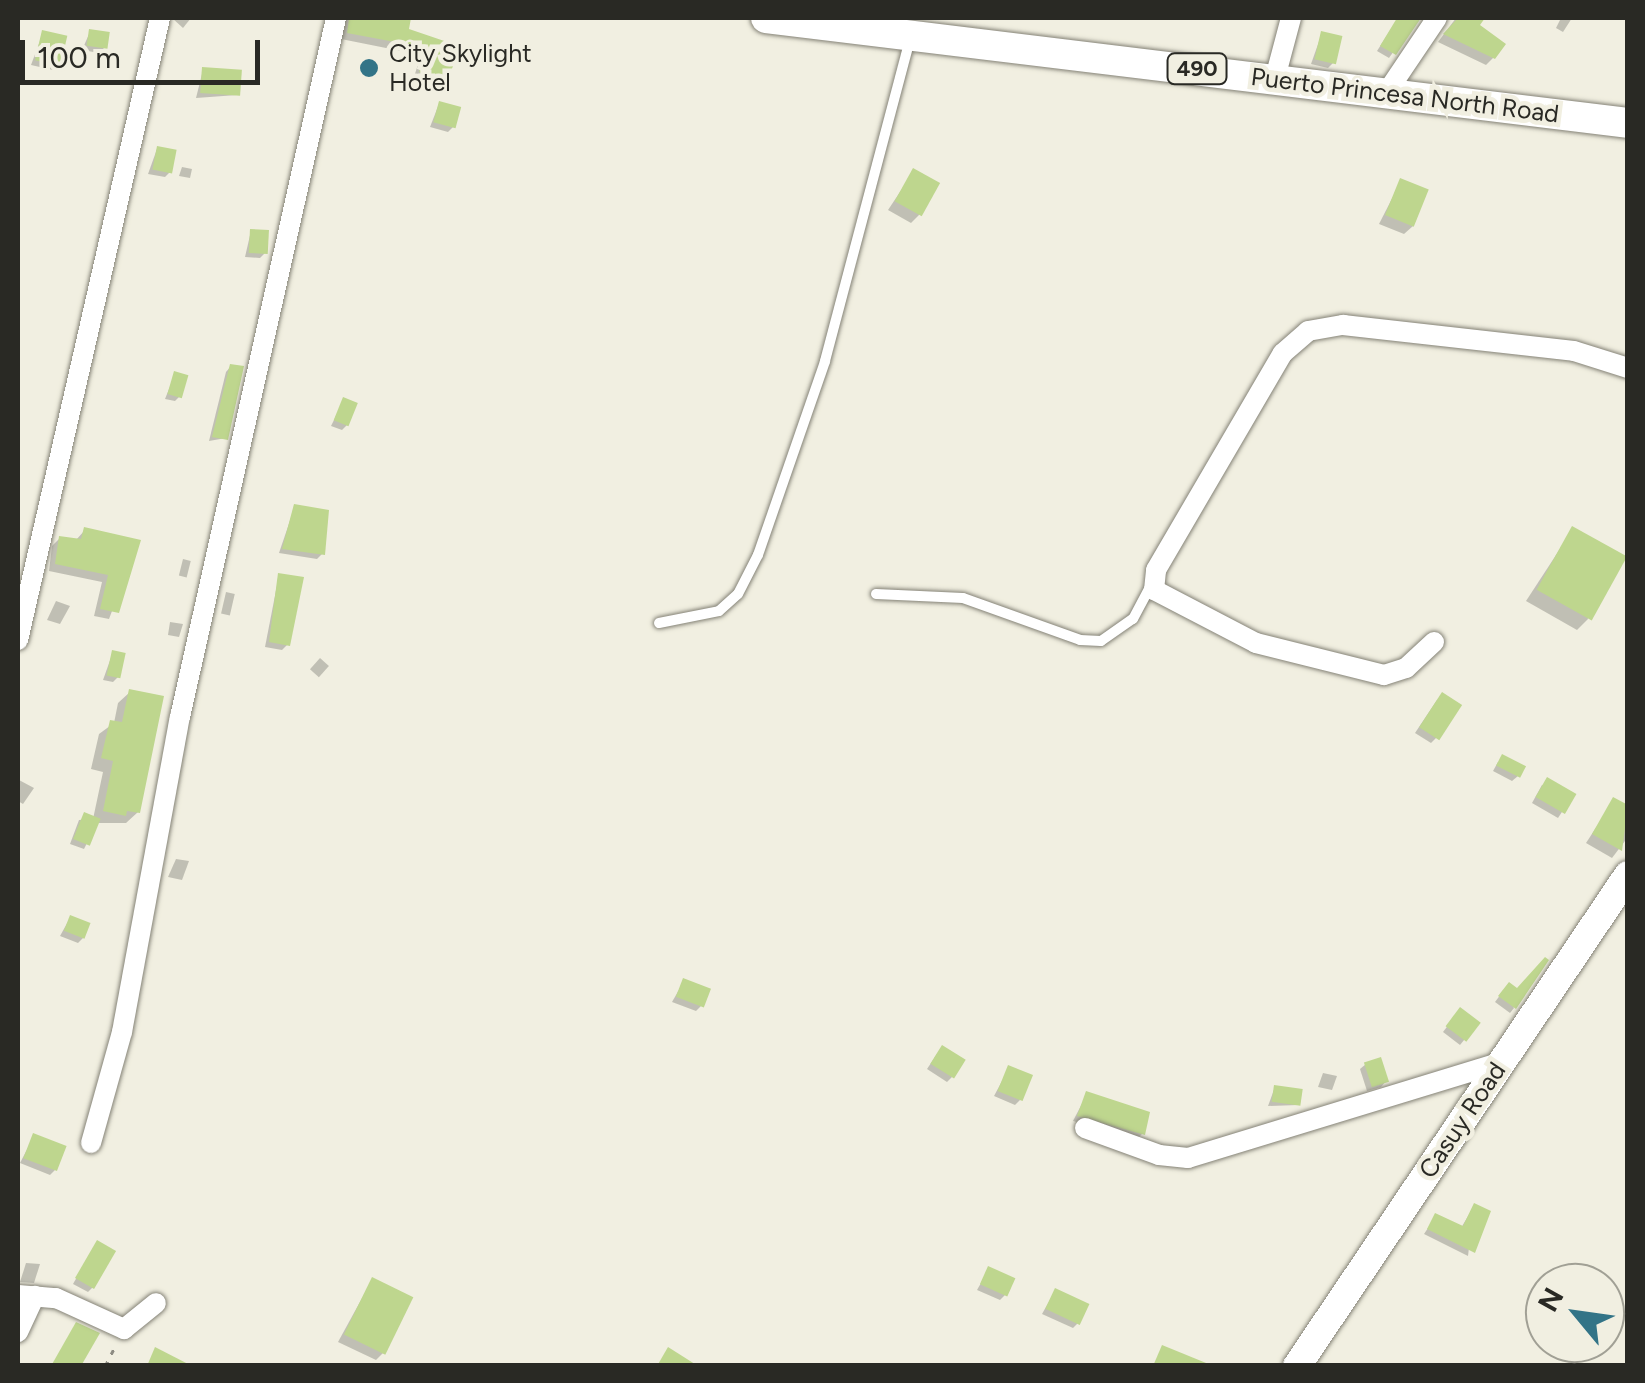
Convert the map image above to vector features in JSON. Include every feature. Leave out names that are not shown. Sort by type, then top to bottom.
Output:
[{"type":"main road","name":"Puerto Princesa North Road","points":[[766,18],[830,21],[1628,123]]},
{"type":"street","points":[[18,640],[160,18]]},
{"type":"street","points":[[91,1144],[122,1032],[180,716],[336,18]]},
{"type":"street","points":[[1275,78],[1291,18]]},
{"type":"street","points":[[1387,92],[1436,18]]},
{"type":"street","points":[[1434,642],[1406,668],[1384,675],[1256,642],[1152,584],[1283,353],[1308,331],[1343,325],[1574,351],[1628,368]]},
{"type":"street","name":"Casuy Road","points":[[1297,1366],[1628,875]]},
{"type":"street","points":[[1085,1128],[1158,1156],[1188,1158],[1502,1062]]},
{"type":"street","points":[[18,1332],[26,1296],[124,1329],[156,1303]]},
{"type":"lane","points":[[658,623],[720,610],[738,594],[758,554],[825,361],[911,34]]},
{"type":"lane","points":[[876,594],[963,598],[1080,640],[1101,640],[1132,620],[1152,584]]},
{"type":"path","points":[[105,1366],[124,1329]]},
{"type":"building","points":[[349,18],[411,18],[409,29],[459,46],[448,82],[419,72],[427,48],[347,33]]},
{"type":"building","points":[[1397,18],[1421,18],[1396,55],[1380,46]]},
{"type":"building","points":[[1458,18],[1485,18],[1480,25],[1506,44],[1495,59],[1443,34]]},
{"type":"building","points":[[89,29],[110,32],[107,49],[87,46]]},
{"type":"building","points":[[42,30],[67,36],[60,66],[35,60]]},
{"type":"building","points":[[1321,31],[1342,36],[1336,64],[1314,59]]},
{"type":"building","points":[[202,67],[242,70],[240,96],[200,93]]},
{"type":"building","points":[[439,101],[461,107],[456,128],[433,122]]},
{"type":"building","points":[[157,146],[177,150],[172,173],[152,170]]},
{"type":"building","points":[[913,168],[940,183],[922,216],[895,201]]},
{"type":"building","points":[[1400,178],[1429,190],[1414,227],[1385,215]]},
{"type":"building","points":[[250,229],[269,230],[268,254],[249,253]]},
{"type":"building","points":[[230,364],[244,366],[228,440],[212,437]]},
{"type":"building","points":[[174,371],[188,375],[182,398],[167,394]]},
{"type":"building","points":[[343,397],[358,403],[348,426],[334,420]]},
{"type":"building","points":[[294,504],[329,510],[325,555],[282,549]]},
{"type":"building","points":[[1572,526],[1627,557],[1592,620],[1537,590]]},
{"type":"building","points":[[84,527],[141,540],[119,613],[100,609],[108,575],[55,564],[59,536],[81,539]]},
{"type":"building","points":[[278,573],[304,577],[290,646],[269,642]]},
{"type":"building","points":[[112,650],[126,653],[120,678],[107,675]]},
{"type":"building","points":[[129,689],[164,696],[140,813],[127,811],[126,816],[103,811],[113,761],[101,758],[110,720],[122,722]]},
{"type":"building","points":[[1442,692],[1462,705],[1439,740],[1419,727]]},
{"type":"building","points":[[1502,754],[1526,766],[1520,778],[1496,766]]},
{"type":"building","points":[[1547,777],[1576,794],[1565,814],[1536,797]]},
{"type":"building","points":[[1613,797],[1628,805],[1622,851],[1592,834]]},
{"type":"building","points":[[84,812],[101,819],[90,846],[73,839]]},
{"type":"building","points":[[70,915],[91,923],[84,939],[64,931]]},
{"type":"building","points":[[1545,957],[1549,960],[1516,1009],[1498,996],[1509,982],[1517,988]]},
{"type":"building","points":[[683,978],[711,989],[704,1007],[676,997]]},
{"type":"building","points":[[1460,1007],[1481,1023],[1466,1042],[1446,1026]]},
{"type":"building","points":[[942,1045],[966,1060],[954,1078],[930,1064]]},
{"type":"building","points":[[1381,1057],[1389,1082],[1372,1087],[1364,1063]]},
{"type":"building","points":[[1008,1065],[1033,1075],[1023,1101],[998,1091]]},
{"type":"building","points":[[1274,1085],[1303,1089],[1300,1106],[1272,1102]]},
{"type":"building","points":[[1086,1091],[1150,1112],[1145,1135],[1077,1116]]},
{"type":"building","points":[[33,1133],[67,1146],[57,1171],[23,1158]]},
{"type":"building","points":[[1474,1203],[1491,1211],[1475,1253],[1427,1229],[1435,1213],[1463,1226]]},
{"type":"building","points":[[97,1240],[116,1251],[94,1289],[75,1278]]},
{"type":"building","points":[[988,1266],[1015,1278],[1007,1296],[980,1284]]},
{"type":"building","points":[[372,1277],[413,1297],[385,1355],[344,1335]]},
{"type":"building","points":[[1055,1288],[1089,1304],[1080,1325],[1045,1309]]},
{"type":"building","points":[[76,1322],[100,1333],[81,1366],[51,1366]]},
{"type":"building","points":[[1162,1345],[1211,1365],[1211,1366],[1153,1366]]},
{"type":"building","points":[[155,1347],[192,1366],[147,1366]]},
{"type":"building","points":[[668,1347],[698,1366],[657,1366]]},
{"type":"place","name":"City Skylight Hotel","points":[[369,68]]}]
